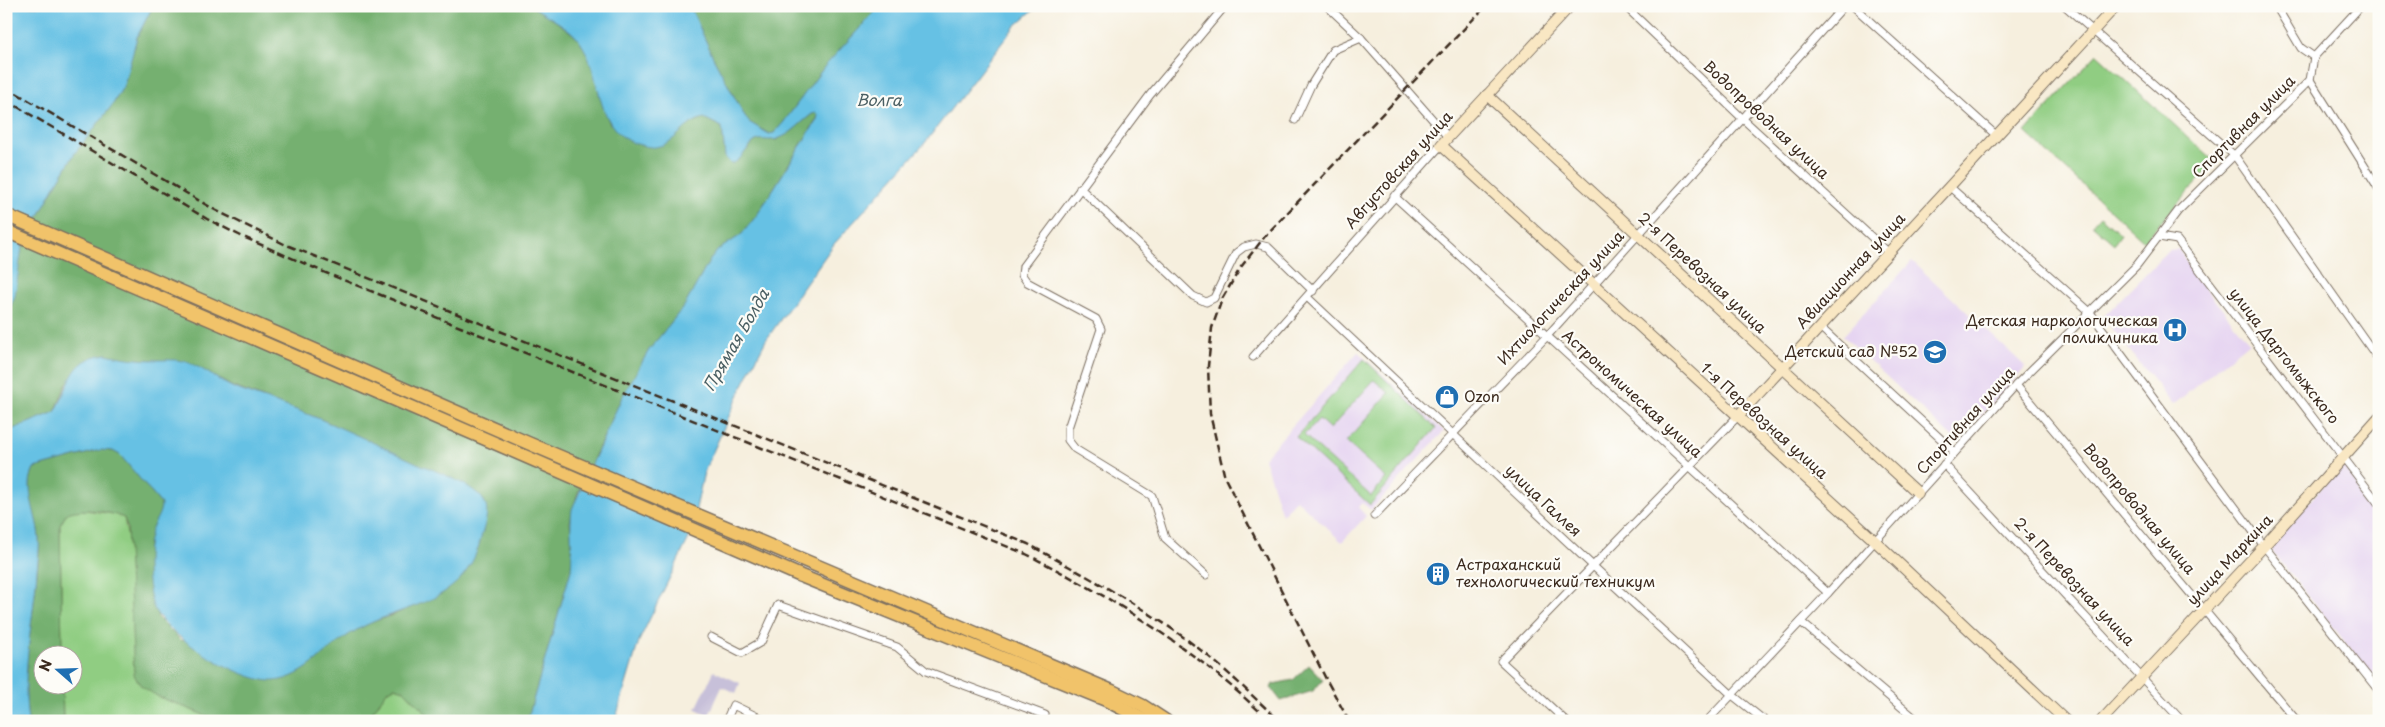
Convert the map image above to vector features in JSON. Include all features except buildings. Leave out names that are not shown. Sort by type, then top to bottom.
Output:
[{"type":"highway","points":[[6,214],[525,448],[801,576],[1106,700],[1146,721]]},
{"type":"highway","points":[[6,231],[525,448],[806,562],[1112,691],[1143,706],[1166,721]]},
{"type":"street","points":[[1206,575],[1166,538],[1152,496],[1074,449],[1068,440],[1068,428],[1101,330],[1096,319],[1027,282],[1022,275],[1023,266],[1080,188],[1150,95],[1224,6]]},
{"type":"street","points":[[1327,6],[1361,38],[1444,141]]},
{"type":"street","name":"Августовская улица","points":[[1253,357],[1394,196],[1570,6]]},
{"type":"street","name":"Водопроводная улица","points":[[1625,6],[1743,119],[1889,253]]},
{"type":"street","name":"Ихтиологическая улица","points":[[1374,516],[1548,335],[1844,6]]},
{"type":"street","points":[[1853,6],[1997,136]]},
{"type":"street","points":[[2065,6],[2235,156],[2379,360]]},
{"type":"street","name":"Авиационная улица","points":[[1563,720],[1502,661],[1592,565],[1737,417],[2116,6]]},
{"type":"street","points":[[2276,6],[2301,48],[2314,58],[2361,6]]},
{"type":"street","points":[[2371,6],[2379,12]]},
{"type":"street","points":[[1295,120],[1311,85],[1333,50],[1361,38]]},
{"type":"street","name":"Спортивная улица","points":[[1707,721],[1828,594],[2016,385],[2089,311],[2138,265],[2178,211],[2310,80],[2314,58]]},
{"type":"street","points":[[2310,80],[2379,188]]},
{"type":"street","name":"2-я Перевозная улица","points":[[1487,95],[1918,493]]},
{"type":"street","name":"1-я Перевозная улица","points":[[1444,141],[1594,284],[1737,417],[1875,541],[2066,721]]},
{"type":"street","points":[[1950,187],[2089,311],[2264,546],[2379,692]]},
{"type":"street","points":[[1080,188],[1193,296],[1206,302],[1214,298],[1236,253],[1244,247],[1256,244],[1268,247],[1312,291]]},
{"type":"street","name":"Астрономическая улица","points":[[1394,196],[1691,465],[1828,594]]},
{"type":"street","name":"улица Даргомыжского","points":[[2160,237],[2177,240],[2379,504]]},
{"type":"street","name":"улица Галлея","points":[[1307,297],[1731,694],[1765,721]]},
{"type":"street","points":[[1820,327],[1955,452]]},
{"type":"street","name":"Водопроводная улица","points":[[2016,385],[2205,608],[2297,721]]},
{"type":"street","name":"улица Маркина","points":[[2101,721],[2264,546],[2379,417]]},
{"type":"street","name":"2-я Перевозная улица","points":[[1944,464],[2182,721]]},
{"type":"street","points":[[711,638],[742,653],[761,642],[778,605],[897,647],[926,671],[1045,715],[1043,721]]},
{"type":"street","points":[[1801,622],[1918,721]]},
{"type":"street","points":[[726,721],[733,705],[766,721]]},
{"type":"shaded area","name":"Детская наркологическая поликлиника","points":[[2178,249],[2207,291],[2249,342],[2173,405],[2103,317],[2169,250]]},
{"type":"shaded area","name":"Детский сад №52","points":[[1912,261],[2026,367],[1957,442],[1843,336]]},
{"type":"shaded area","points":[[1358,352],[1444,431],[1371,510],[1362,503],[1358,507],[1366,516],[1342,542],[1296,499],[1282,515],[1264,458]]},
{"type":"shaded area","points":[[2343,464],[2379,511],[2379,684],[2269,547]]},
{"type":"shaded area","points":[[714,671],[740,683],[736,693],[722,687],[709,715],[696,709]]},
{"type":"green space","points":[[153,6],[532,6],[567,29],[584,46],[593,67],[610,124],[681,130],[690,123],[704,118],[722,127],[725,157],[736,162],[754,142],[761,139],[776,140],[792,131],[812,114],[816,113],[818,115],[757,215],[741,235],[718,250],[710,260],[685,305],[649,350],[621,399],[577,495],[570,522],[573,552],[571,570],[527,721],[434,721],[404,690],[395,687],[388,690],[366,721],[219,721],[157,696],[141,686],[134,675],[127,527],[124,518],[110,513],[81,510],[67,513],[60,525],[62,644],[32,644],[32,694],[62,694],[63,721],[28,721],[26,684],[28,647],[39,547],[38,529],[30,494],[31,476],[34,468],[100,450],[113,451],[120,455],[161,504],[161,513],[148,544],[149,579],[158,618],[181,640],[322,655],[352,632],[443,593],[486,506],[483,499],[465,486],[320,419],[231,386],[199,368],[157,360],[126,359],[106,354],[67,383],[55,412],[6,432],[6,317],[10,310],[22,247],[75,153],[113,104],[124,85],[137,37]]},
{"type":"green space","points":[[690,6],[880,6],[825,66],[783,123],[774,133],[769,134],[749,122],[743,113],[714,59]]},
{"type":"green space","points":[[2097,54],[2215,162],[2144,241],[2025,132]]},
{"type":"green space","points":[[2100,216],[2121,234],[2114,244],[2092,225]]},
{"type":"green space","points":[[1364,359],[1436,428],[1370,505],[1296,437]],"holes":[[[1374,380],[1389,393],[1346,442],[1386,478],[1371,496],[1304,435],[1319,419],[1330,429]]]},
{"type":"green space","points":[[77,509],[114,514],[124,518],[157,696],[219,721],[63,721],[62,694],[82,694],[82,644],[62,644],[60,525],[67,513]]},
{"type":"green space","points":[[1309,665],[1323,680],[1313,691],[1281,701],[1271,688],[1273,684],[1293,680]]},
{"type":"green space","points":[[395,687],[404,690],[434,721],[366,721],[388,690]]},
{"type":"water","points":[[6,6],[153,6],[137,37],[124,85],[113,104],[75,153],[22,247],[15,296],[6,317]]},
{"type":"water","name":"Волга","points":[[532,6],[690,6],[714,59],[743,113],[749,122],[769,134],[774,133],[783,123],[825,66],[880,6],[1038,6],[1015,26],[924,144],[834,244],[766,340],[743,385],[704,472],[690,536],[639,641],[615,721],[527,721],[571,570],[572,509],[621,399],[649,350],[685,305],[710,260],[718,250],[741,235],[757,215],[817,120],[818,115],[816,113],[812,114],[782,137],[774,140],[754,142],[741,158],[731,164],[725,157],[722,127],[704,118],[697,120],[663,145],[651,147],[634,143],[621,135],[611,124],[600,97],[592,67],[578,39],[563,25]]},
{"type":"water","points":[[106,354],[125,358],[187,362],[234,388],[320,419],[464,484],[479,495],[487,509],[474,558],[463,576],[449,589],[432,599],[375,621],[355,631],[297,674],[286,679],[274,681],[260,679],[243,674],[204,654],[170,628],[158,615],[150,594],[147,558],[151,531],[161,504],[120,455],[113,451],[100,450],[34,468],[31,476],[30,494],[38,530],[39,546],[27,664],[26,702],[28,721],[6,721],[6,515],[10,501],[6,490],[6,432],[55,412],[68,383],[78,367],[85,361]]},
{"type":"railway","points":[[1349,721],[1225,478],[1210,414],[1208,366],[1212,328],[1222,299],[1241,267],[1266,235],[1486,6]]},
{"type":"railway","points":[[6,87],[215,210],[284,244],[1028,544],[1118,594],[1182,636],[1223,668],[1280,721]]},
{"type":"railway","points":[[6,100],[207,219],[241,236],[326,273],[1026,554],[1088,587],[1148,624],[1205,665],[1259,711]]},
{"type":"place","name":"Детская наркологическая поликлиника","points":[[2175,330]]},
{"type":"place","name":"Детский сад №52","points":[[1935,352]]},
{"type":"place","name":"Ozon","points":[[1447,397]]},
{"type":"place","name":"Астраханский технологический техникум","points":[[1438,574]]},
{"type":"water label","name":"Прямая Болда","points":[[736,340]]}]
